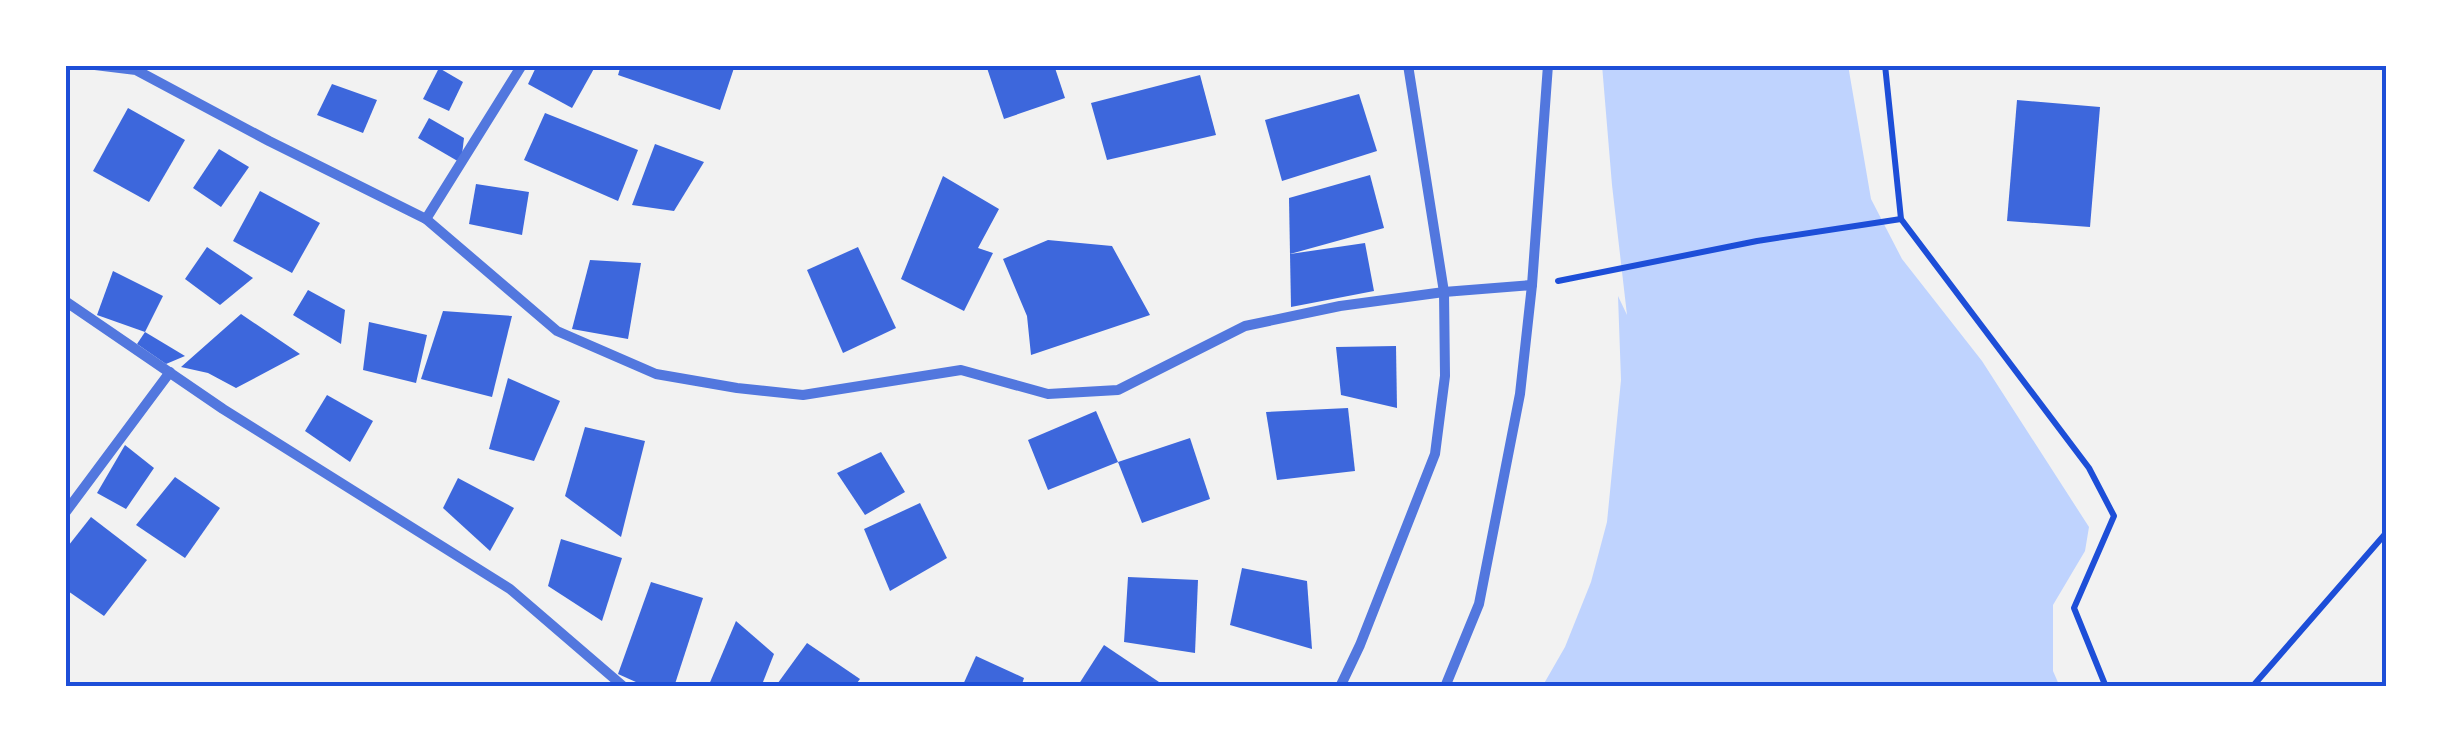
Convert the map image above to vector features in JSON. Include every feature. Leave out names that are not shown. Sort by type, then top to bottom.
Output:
[{"type":"street","points":[[95,65],[137,67],[270,141],[426,219],[558,331],[656,374],[737,388],[802,394],[962,370],[1048,394],[1118,390],[1246,326],[1340,306],[1532,285]]},
{"type":"street","points":[[426,219],[522,65]]},
{"type":"street","points":[[1340,687],[1435,454],[1445,376],[1444,292],[1408,65]]},
{"type":"street","points":[[1445,687],[1479,604],[1520,394],[1548,65]]},
{"type":"street","points":[[65,301],[223,409],[510,589],[624,687]]},
{"type":"street","points":[[65,512],[170,372]]},
{"type":"path","points":[[1885,65],[1901,219],[2089,468],[2114,516],[2074,608],[2106,687]]},
{"type":"path","points":[[1532,285],[1758,241],[1901,219]]},
{"type":"path","points":[[2252,687],[2386,533]]},
{"type":"water","points":[[1602,65],[1848,65],[1871,199],[1902,259],[1982,361],[2089,527],[2085,551],[2053,605],[2053,671],[2060,687],[1542,687],[1565,647],[1591,582],[1607,522],[1621,380],[1618,296],[1627,315]]},
{"type":"building","points":[[537,65],[596,65],[572,108],[528,84]]},
{"type":"building","points":[[621,65],[735,65],[720,110],[618,75]]},
{"type":"building","points":[[986,65],[1054,65],[1065,98],[1004,119]]},
{"type":"building","points":[[439,68],[463,82],[449,111],[423,99]]},
{"type":"building","points":[[1200,75],[1216,135],[1107,160],[1091,103]]},
{"type":"building","points":[[332,84],[377,100],[363,133],[317,115]]},
{"type":"building","points":[[1359,94],[1377,151],[1282,181],[1265,120]]},
{"type":"building","points":[[2017,100],[2100,107],[2090,227],[2007,221]]},
{"type":"building","points":[[128,108],[185,140],[149,202],[93,171]]},
{"type":"building","points":[[545,113],[638,150],[618,201],[524,160]]},
{"type":"building","points":[[429,118],[464,138],[461,163],[418,138]]},
{"type":"building","points":[[655,144],[704,162],[674,211],[632,205]]},
{"type":"building","points":[[219,149],[249,167],[221,207],[193,188]]},
{"type":"building","points":[[1370,175],[1384,228],[1290,254],[1289,198]]},
{"type":"building","points":[[943,176],[999,209],[978,248],[993,253],[964,311],[901,279]]},
{"type":"building","points":[[476,184],[529,192],[522,235],[469,224]]},
{"type":"building","points":[[260,191],[320,223],[292,273],[233,241]]},
{"type":"building","points":[[1048,240],[1112,246],[1150,315],[1031,355],[1027,316],[1003,259]]},
{"type":"building","points":[[1365,243],[1374,291],[1291,307],[1290,254]]},
{"type":"building","points":[[207,247],[253,278],[220,305],[185,279]]},
{"type":"building","points":[[858,247],[896,328],[843,353],[807,270]]},
{"type":"building","points":[[590,260],[641,263],[628,339],[572,329]]},
{"type":"building","points":[[113,271],[163,296],[145,332],[97,315]]},
{"type":"building","points":[[308,290],[345,310],[341,344],[293,315]]},
{"type":"building","points":[[443,311],[512,316],[492,397],[421,379]]},
{"type":"building","points":[[241,314],[300,354],[236,388],[208,373],[181,367]]},
{"type":"building","points":[[369,322],[427,335],[416,383],[363,370]]},
{"type":"building","points":[[145,332],[185,356],[166,364],[137,344]]},
{"type":"building","points":[[1396,346],[1397,408],[1341,395],[1336,347]]},
{"type":"building","points":[[508,378],[560,401],[534,461],[489,449]]},
{"type":"building","points":[[327,395],[373,421],[350,462],[305,431]]},
{"type":"building","points":[[1348,408],[1355,471],[1277,480],[1266,412]]},
{"type":"building","points":[[1096,411],[1118,462],[1048,490],[1028,440]]},
{"type":"building","points":[[585,427],[645,441],[621,537],[565,496]]},
{"type":"building","points":[[1190,438],[1210,499],[1142,523],[1118,462]]},
{"type":"building","points":[[125,445],[154,468],[126,509],[97,493]]},
{"type":"building","points":[[881,452],[905,492],[865,515],[837,473]]},
{"type":"building","points":[[175,477],[220,508],[185,558],[136,525]]},
{"type":"building","points":[[458,478],[514,508],[490,551],[443,508]]},
{"type":"building","points":[[920,503],[947,558],[890,591],[864,529]]},
{"type":"building","points":[[91,517],[147,560],[104,616],[65,589],[65,550]]},
{"type":"building","points":[[561,539],[622,558],[602,621],[548,586]]},
{"type":"building","points":[[1242,568],[1307,581],[1312,649],[1230,625]]},
{"type":"building","points":[[1128,577],[1198,580],[1195,653],[1124,642]]},
{"type":"building","points":[[651,582],[703,598],[674,687],[647,687],[618,674]]},
{"type":"building","points":[[736,621],[774,654],[761,687],[708,687]]},
{"type":"building","points":[[807,643],[860,679],[854,687],[775,687]]},
{"type":"building","points":[[1104,645],[1162,684],[1160,687],[1077,687]]},
{"type":"building","points":[[976,656],[1024,678],[1021,687],[962,687]]}]
